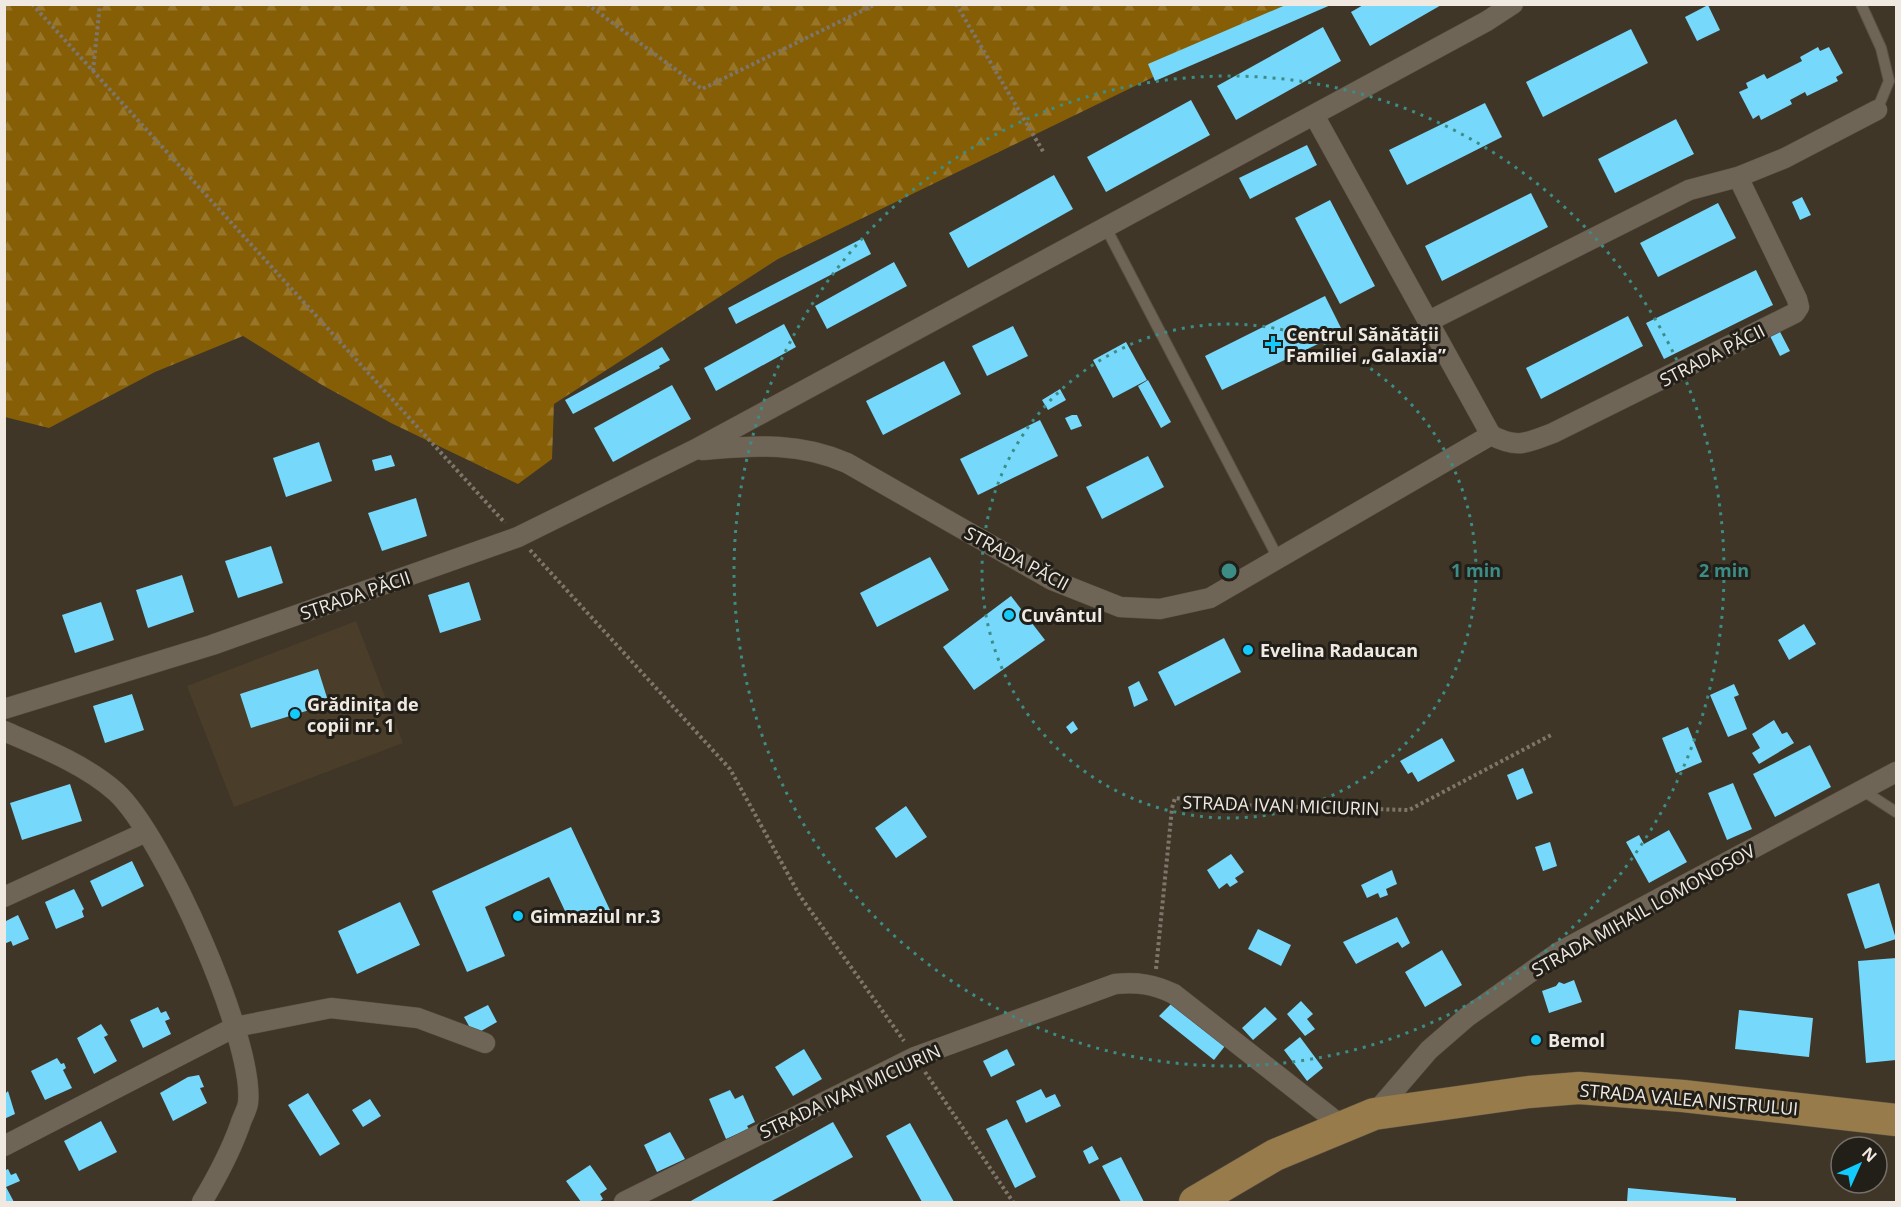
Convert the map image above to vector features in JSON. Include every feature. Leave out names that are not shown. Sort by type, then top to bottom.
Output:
[{"type":"main road","name":"STRADA VALEA NISTRULUI","points":[[1374,1114],[1529,1092],[1579,1088],[1683,1096],[1896,1120]]},
{"type":"main road","name":"STRADA MIHAIL LOMONOSOV","points":[[1195,1203],[1275,1155],[1374,1114]]},
{"type":"street","name":"STRADA PĂCII","points":[[4,710],[212,645],[518,537],[694,450],[1314,115],[1513,4]]},
{"type":"street","points":[[1429,321],[1689,190],[1738,177],[1785,158],[1877,110]]},
{"type":"street","points":[[1314,115],[1491,435]]},
{"type":"street","name":"STRADA PĂCII","points":[[694,450],[777,445],[822,452],[847,463],[1052,580],[1120,607],[1160,609],[1210,598],[1491,435],[1505,443],[1524,444],[1553,433],[1795,313],[1799,307],[1797,299],[1738,177]]},
{"type":"street","points":[[4,730],[44,749],[116,792],[146,832],[182,892],[236,1027],[248,1103],[227,1160],[202,1203]]},
{"type":"street","name":"STRADA MIHAIL LOMONOSOV","points":[[1374,1114],[1429,1050],[1467,1017],[1559,952],[1896,772]]},
{"type":"street","points":[[4,897],[146,832]]},
{"type":"street","name":"STRADA IVAN MICIURIN","points":[[624,1203],[915,1057],[1115,984],[1136,982],[1154,984],[1174,994],[1342,1126]]},
{"type":"street","points":[[4,1146],[236,1027],[331,1008],[418,1018],[485,1042]]},
{"type":"lane","points":[[1861,4],[1881,48],[1889,81],[1877,110]]},
{"type":"lane","points":[[1106,228],[1278,558]]},
{"type":"lane","points":[[1862,790],[1896,812]]},
{"type":"path","points":[[32,4],[730,769],[800,896],[915,1057],[1013,1203]]},
{"type":"path","points":[[93,71],[100,4]]},
{"type":"path","points":[[587,4],[702,89],[876,4]]},
{"type":"path","points":[[956,4],[1044,153]]},
{"type":"path","name":"STRADA IVAN MICIURIN","points":[[1154,984],[1172,808],[1175,798],[1257,806],[1409,810],[1553,735]]},
{"type":"shaded area","name":"Grădinița de copii nr. 1","points":[[356,621],[403,743],[234,807],[187,686]]},
{"type":"green space","points":[[1302,5],[778,259],[554,404],[552,459],[518,484],[391,423],[322,385],[243,336],[155,372],[49,428],[5,417],[4,6]]},
{"type":"building","points":[[1288,4],[1333,4],[1155,81],[1148,64]]},
{"type":"building","points":[[1365,4],[1443,4],[1370,46],[1351,12]]},
{"type":"building","points":[[1708,5],[1720,30],[1697,41],[1685,17]]},
{"type":"building","points":[[1323,27],[1341,61],[1236,120],[1217,86]]},
{"type":"building","points":[[1631,29],[1648,63],[1543,117],[1526,82]]},
{"type":"building","points":[[1818,47],[1820,51],[1829,47],[1843,73],[1836,77],[1838,81],[1807,96],[1805,92],[1790,100],[1792,104],[1761,120],[1759,115],[1753,119],[1739,92],[1748,88],[1746,83],[1764,74],[1767,79],[1802,61],[1800,57]]},
{"type":"building","points":[[1191,100],[1210,135],[1106,192],[1087,157]]},
{"type":"building","points":[[1485,103],[1502,137],[1407,185],[1389,150]]},
{"type":"building","points":[[1676,119],[1694,154],[1615,193],[1598,159]]},
{"type":"building","points":[[1307,145],[1317,165],[1250,199],[1239,178]]},
{"type":"building","points":[[1054,175],[1073,209],[968,268],[949,233]]},
{"type":"building","points":[[1531,193],[1548,227],[1442,281],[1425,246]]},
{"type":"building","points":[[1802,197],[1811,215],[1800,220],[1792,202]]},
{"type":"building","points":[[1330,200],[1375,286],[1340,304],[1295,218]]},
{"type":"building","points":[[1718,203],[1736,238],[1658,277],[1640,243]]},
{"type":"building","points":[[863,238],[871,254],[736,324],[728,308]]},
{"type":"building","points":[[894,262],[907,286],[827,329],[815,306]]},
{"type":"building","points":[[1756,270],[1773,305],[1664,359],[1646,323]]},
{"type":"building","name":"Centrul Sănătății Familiei „Galaxia”","points":[[1325,296],[1343,332],[1222,390],[1205,356]]},
{"type":"building","points":[[1628,316],[1643,346],[1541,399],[1526,368]]},
{"type":"building","points":[[784,324],[796,347],[716,391],[704,368]]},
{"type":"building","points":[[1013,326],[1028,356],[987,376],[972,346]]},
{"type":"building","points":[[1778,328],[1790,351],[1780,356],[1768,332]]},
{"type":"building","points":[[1126,342],[1147,380],[1113,398],[1093,360]]},
{"type":"building","points":[[662,347],[670,360],[659,366],[660,368],[573,414],[565,400]]},
{"type":"building","points":[[944,361],[961,394],[883,435],[866,401]]},
{"type":"building","points":[[1148,380],[1171,422],[1161,428],[1138,386]]},
{"type":"building","points":[[672,385],[691,419],[613,462],[594,428]]},
{"type":"building","points":[[1060,389],[1066,400],[1048,410],[1042,400]]},
{"type":"building","points":[[1077,415],[1082,426],[1071,430],[1065,418]]},
{"type":"building","points":[[1040,420],[1058,456],[978,495],[960,459]]},
{"type":"building","points":[[319,442],[332,481],[286,497],[273,458]]},
{"type":"building","points":[[391,455],[395,466],[375,471],[372,460]]},
{"type":"building","points":[[1148,456],[1164,487],[1102,519],[1086,487]]},
{"type":"building","points":[[416,498],[427,536],[382,551],[368,513]]},
{"type":"building","points":[[271,546],[283,583],[238,598],[225,561]]},
{"type":"building","points":[[930,557],[949,590],[877,627],[860,593]]},
{"type":"building","points":[[182,575],[194,612],[148,628],[136,590]]},
{"type":"building","points":[[469,582],[481,620],[440,633],[428,595]]},
{"type":"building","points":[[1011,596],[1045,640],[974,690],[943,647]]},
{"type":"building","points":[[101,602],[114,640],[75,653],[62,615]]},
{"type":"building","points":[[1804,624],[1816,644],[1789,660],[1778,640]]},
{"type":"building","points":[[1224,638],[1241,672],[1175,706],[1158,672]]},
{"type":"building","points":[[318,669],[329,704],[251,728],[240,694]]},
{"type":"building","points":[[1139,681],[1148,700],[1134,707],[1128,687]]},
{"type":"building","points":[[1734,684],[1739,695],[1734,697],[1747,729],[1728,737],[1710,695]]},
{"type":"building","points":[[132,694],[144,730],[105,743],[93,706]]},
{"type":"building","points":[[1774,720],[1782,734],[1787,732],[1794,743],[1759,764],[1752,753],[1760,748],[1752,734]]},
{"type":"building","points":[[1073,721],[1078,729],[1071,734],[1066,727]]},
{"type":"building","points":[[1688,727],[1702,762],[1676,773],[1662,738]]},
{"type":"building","points":[[1442,738],[1455,761],[1418,782],[1412,772],[1408,774],[1400,761]]},
{"type":"building","points":[[1810,745],[1831,787],[1775,817],[1753,774]]},
{"type":"building","points":[[1523,768],[1533,793],[1517,800],[1507,775]]},
{"type":"building","points":[[1733,783],[1752,829],[1727,840],[1708,793]]},
{"type":"building","points":[[70,784],[82,821],[22,840],[10,803]]},
{"type":"building","points":[[906,806],[927,837],[896,858],[875,828]]},
{"type":"building","points":[[571,827],[610,910],[572,926],[549,877],[485,907],[505,956],[467,972],[432,891]]},
{"type":"building","points":[[1669,830],[1687,862],[1649,883],[1626,842],[1639,835],[1644,844]]},
{"type":"building","points":[[1550,842],[1557,866],[1543,871],[1535,847]]},
{"type":"building","points":[[1231,854],[1244,872],[1235,878],[1238,882],[1230,887],[1227,883],[1219,889],[1207,870]]},
{"type":"building","points":[[132,861],[144,886],[102,907],[90,881]]},
{"type":"building","points":[[1392,870],[1397,884],[1386,889],[1388,895],[1380,898],[1378,893],[1367,898],[1361,885]]},
{"type":"building","points":[[1879,883],[1896,939],[1865,949],[1847,894]]},
{"type":"building","points":[[74,889],[84,909],[82,911],[84,917],[56,929],[45,902]]},
{"type":"building","points":[[400,902],[420,945],[357,974],[338,931]]},
{"type":"building","points":[[18,915],[29,939],[13,946],[11,941],[4,944],[4,922]]},
{"type":"building","points":[[1397,917],[1410,943],[1402,948],[1398,942],[1356,964],[1343,942]]},
{"type":"building","points":[[1258,929],[1291,945],[1281,966],[1248,949]]},
{"type":"building","points":[[1442,950],[1462,985],[1425,1007],[1405,972]]},
{"type":"building","points":[[1896,958],[1896,1060],[1866,1063],[1858,961]]},
{"type":"building","points":[[1574,980],[1582,1002],[1549,1013],[1542,991],[1556,986],[1559,982],[1564,984]]},
{"type":"building","points":[[1301,1001],[1313,1014],[1307,1019],[1315,1029],[1305,1036],[1287,1014]]},
{"type":"building","points":[[1172,1003],[1225,1046],[1214,1060],[1159,1016]]},
{"type":"building","points":[[488,1005],[497,1022],[474,1035],[464,1017]]},
{"type":"building","points":[[158,1007],[161,1013],[166,1011],[170,1019],[165,1021],[171,1034],[143,1048],[130,1020]]},
{"type":"building","points":[[1265,1007],[1277,1019],[1253,1040],[1242,1028]]},
{"type":"building","points":[[1739,1010],[1813,1018],[1809,1057],[1735,1049]]},
{"type":"building","points":[[101,1024],[108,1035],[104,1037],[117,1061],[94,1074],[77,1038]]},
{"type":"building","points":[[1300,1037],[1323,1068],[1307,1081],[1284,1050]]},
{"type":"building","points":[[804,1049],[822,1079],[793,1096],[775,1067]]},
{"type":"building","points":[[1007,1049],[1015,1065],[991,1077],[983,1061]]},
{"type":"building","points":[[57,1058],[61,1064],[64,1063],[66,1068],[63,1070],[72,1088],[45,1100],[31,1071]]},
{"type":"building","points":[[199,1075],[204,1087],[200,1088],[207,1103],[173,1121],[160,1093],[188,1077]]},
{"type":"building","points":[[1041,1089],[1046,1098],[1055,1094],[1061,1106],[1026,1123],[1016,1101]]},
{"type":"building","points":[[730,1090],[735,1099],[743,1095],[755,1122],[747,1126],[749,1129],[726,1139],[709,1099]]},
{"type":"building","points":[[8,1091],[15,1114],[4,1119],[4,1095]]},
{"type":"building","points":[[308,1093],[340,1144],[320,1156],[288,1105]]},
{"type":"building","points":[[370,1099],[381,1116],[363,1127],[352,1110]]},
{"type":"building","points":[[1007,1119],[1036,1177],[1015,1188],[986,1129]]},
{"type":"building","points":[[101,1121],[117,1152],[79,1171],[64,1141]]},
{"type":"building","points":[[833,1122],[853,1157],[770,1202],[689,1202]]},
{"type":"building","points":[[910,1123],[954,1202],[922,1202],[886,1136]]},
{"type":"building","points":[[670,1132],[685,1159],[657,1172],[644,1145]]},
{"type":"building","points":[[1092,1146],[1099,1159],[1089,1164],[1083,1151]]},
{"type":"building","points":[[1121,1157],[1144,1202],[1121,1202],[1102,1166]]},
{"type":"building","points":[[590,1165],[607,1189],[600,1194],[603,1199],[599,1202],[581,1202],[566,1181]]},
{"type":"building","points":[[8,1169],[11,1175],[16,1173],[20,1181],[6,1187],[14,1202],[4,1202],[4,1171]]},
{"type":"building","points":[[1628,1188],[1736,1198],[1736,1202],[1627,1202]]},
{"type":"place","name":"Centrul Sănătății Familiei „Galaxia”","points":[[1273,344]]},
{"type":"place","name":"Cuvântul","points":[[1009,615]]},
{"type":"place","name":"Evelina Radaucan","points":[[1248,650]]},
{"type":"place","name":"Grădinița de copii nr. 1","points":[[295,714]]},
{"type":"place","name":"Gimnaziul nr.3","points":[[518,916]]},
{"type":"place","name":"Bemol","points":[[1536,1040]]}]
